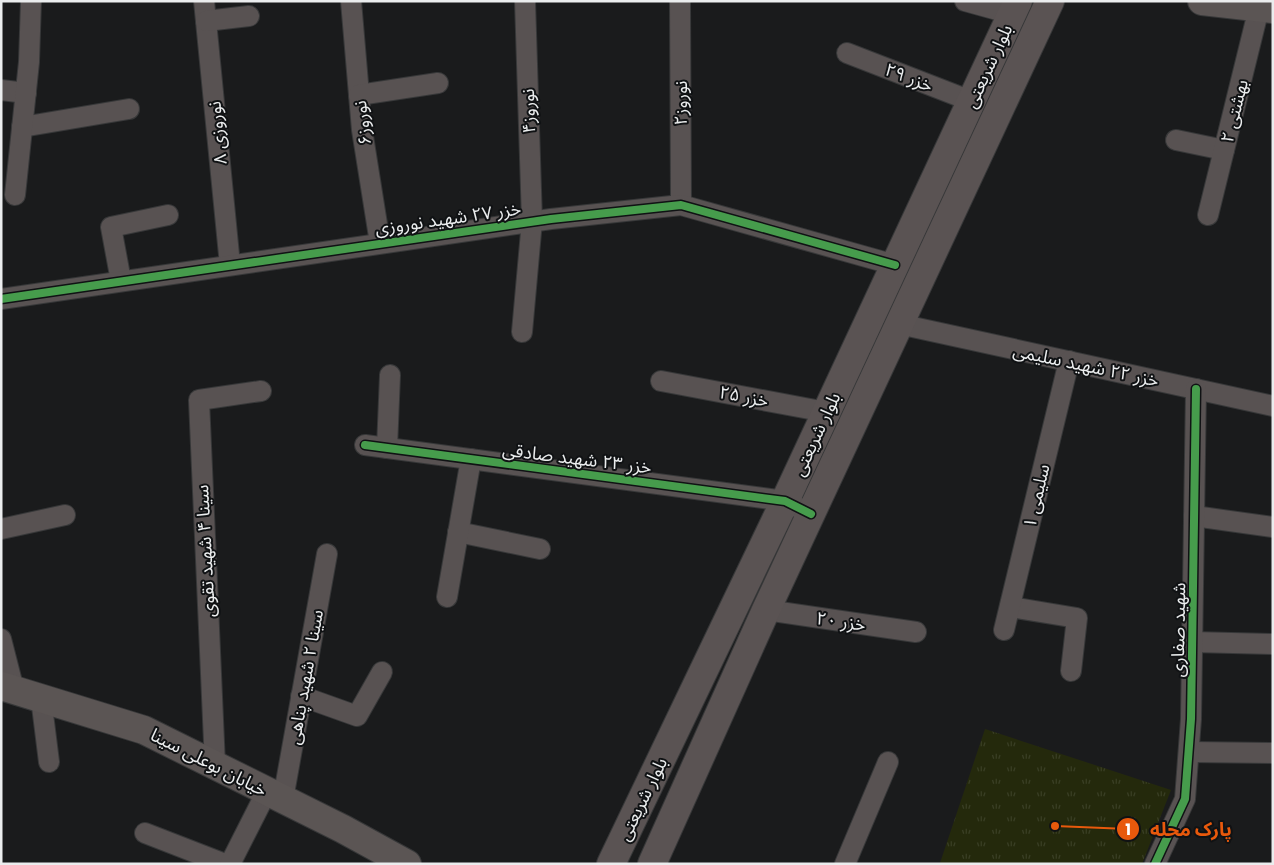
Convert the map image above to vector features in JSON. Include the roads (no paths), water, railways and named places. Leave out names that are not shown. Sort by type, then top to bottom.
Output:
[{"type":"main road","name":"بلوار شریعتی","points":[[652,864],[766,610],[1050,1]]},
{"type":"main road","points":[[1202,1],[1266,9]]},
{"type":"main road","name":"بلوار شریعتی","points":[[610,864],[785,501],[1015,8]]},
{"type":"main road","name":"خیابان بوعلی سینا","points":[[8,688],[144,730],[275,795],[407,864]]},
{"type":"street","points":[[15,195],[29,62],[31,1]]},
{"type":"street","name":"نوروزی ۸","points":[[204,1],[230,265]]},
{"type":"street","name":"نوروز۶","points":[[350,1],[362,130],[380,243]]},
{"type":"street","name":"نوروز۴","points":[[522,332],[532,222],[525,1]]},
{"type":"street","name":"نوروز۲","points":[[680,1],[681,205]]},
{"type":"street","points":[[965,1],[1015,8]]},
{"type":"street","name":"بهشتی ۲","points":[[1208,215],[1224,150],[1266,9]]},
{"type":"street","points":[[206,22],[249,16]]},
{"type":"street","name":"خزر ۲۹","points":[[847,52],[972,101]]},
{"type":"street","points":[[359,95],[438,83]]},
{"type":"street","points":[[1,90],[26,93]]},
{"type":"street","points":[[22,127],[129,109]]},
{"type":"street","points":[[1176,140],[1224,150]]},
{"type":"street","name":"خزر ۲۷ شهید نوروزی","points":[[1,299],[380,243],[532,222],[681,205],[895,265]]},
{"type":"street","points":[[121,282],[112,227],[168,215]]},
{"type":"street","name":"خزر ۲۲ شهید سلیمی","points":[[899,324],[1273,406]]},
{"type":"street","name":"سلیمی ۱","points":[[1004,630],[1069,361]]},
{"type":"street","points":[[387,448],[390,375]]},
{"type":"street","name":"خزر ۲۵","points":[[661,381],[826,412]]},
{"type":"street","name":"شهید صفاری","points":[[1155,864],[1185,799],[1191,720],[1196,389]]},
{"type":"street","name":"سینا ۴ شهید تقوی","points":[[215,765],[199,400],[261,391]]},
{"type":"street","name":"خزر ۲۳ شهید صادقی","points":[[365,445],[785,501],[811,514]]},
{"type":"street","points":[[447,597],[471,459]]},
{"type":"street","points":[[1,529],[65,515]]},
{"type":"street","points":[[1194,516],[1273,526]]},
{"type":"street","points":[[458,532],[540,549]]},
{"type":"street","name":"سینا ۲ شهید پناهی","points":[[230,864],[275,795],[301,696],[327,554]]},
{"type":"street","points":[[1010,607],[1077,618],[1071,671]]},
{"type":"street","name":"خزر ۲۰","points":[[766,610],[916,632]]},
{"type":"street","points":[[1,639],[8,688]]},
{"type":"street","points":[[1192,642],[1273,644]]},
{"type":"street","points":[[301,696],[357,716],[382,672]]},
{"type":"street","points":[[41,698],[49,762]]},
{"type":"street","points":[[1188,752],[1273,754]]},
{"type":"street","points":[[845,864],[888,762]]},
{"type":"street","points":[[145,833],[225,864]]},
{"type":"place","name":"پارک محله","points":[[1055,826]]}]
